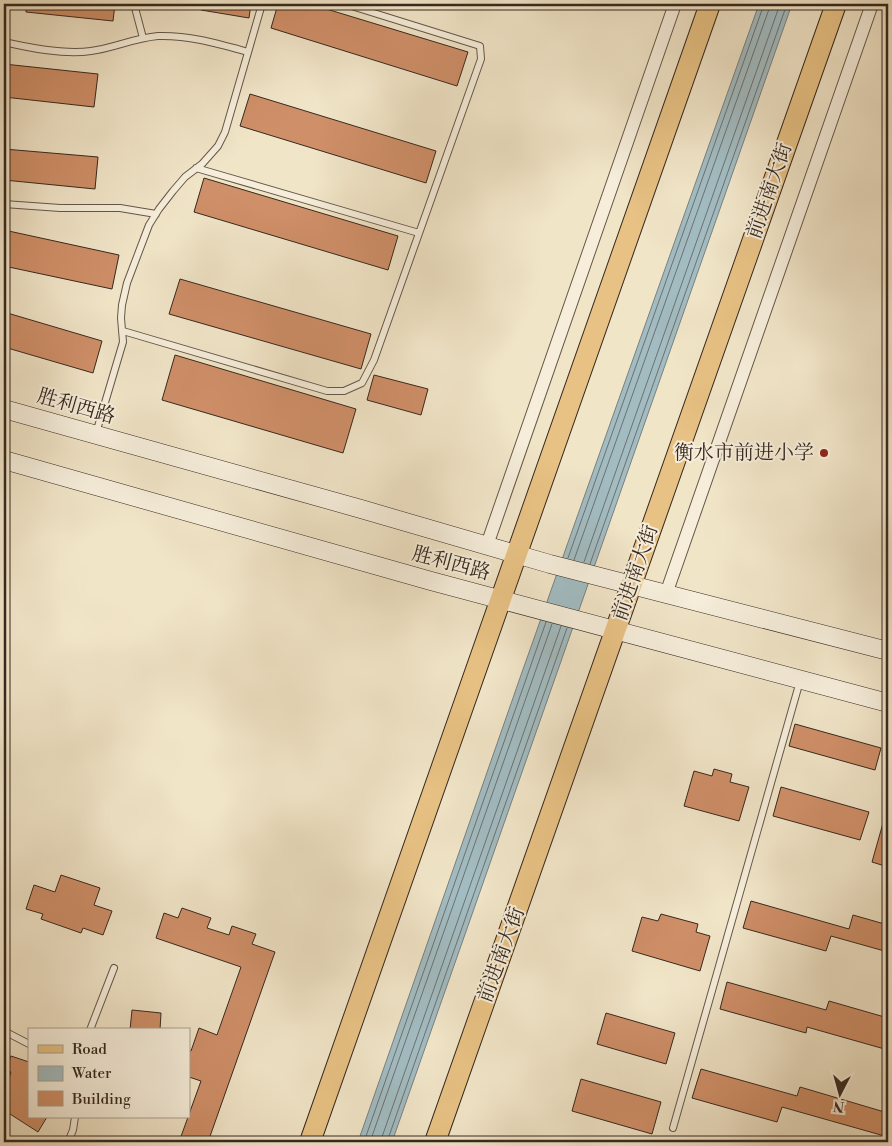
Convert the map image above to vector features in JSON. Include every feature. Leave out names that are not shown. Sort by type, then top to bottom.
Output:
[{"type":"main road","points":[[310,1142],[710,4]]},
{"type":"main road","name":"前进南大街","points":[[436,1142],[836,4]]},
{"type":"main road","name":"胜利西路","points":[[4,409],[550,564],[888,651]]},
{"type":"main road","name":"胜利西路","points":[[4,460],[431,581],[888,703]]},
{"type":"street","points":[[487,545],[675,4]]},
{"type":"street","points":[[666,594],[873,4]]},
{"type":"lane","points":[[134,4],[144,38]]},
{"type":"lane","points":[[96,435],[123,342],[121,318],[127,284],[149,225],[185,177],[218,146],[225,132],[262,4]]},
{"type":"lane","points":[[123,331],[327,391],[344,391],[362,383],[374,360],[482,59],[480,46],[345,4]]},
{"type":"lane","points":[[873,4],[888,8]]},
{"type":"lane","points":[[4,42],[56,51],[89,51],[111,47],[130,40],[157,36],[189,38],[222,44],[248,52]]},
{"type":"lane","points":[[196,168],[419,233]]},
{"type":"lane","points":[[4,204],[60,208],[120,208],[156,214]]},
{"type":"lane","points":[[673,1128],[800,680]]},
{"type":"lane","points":[[91,1028],[114,968]]},
{"type":"lane","points":[[4,1031],[28,1043]]},
{"type":"lane","points":[[68,1142],[75,1118]]},
{"type":"water","points":[[759,4],[792,4],[392,1142],[358,1142],[521,675]]},
{"type":"building","points":[[26,4],[115,4],[113,21],[26,12]]},
{"type":"building","points":[[201,4],[251,4],[249,18],[201,10]]},
{"type":"building","points":[[278,4],[310,4],[468,52],[457,86],[271,28]]},
{"type":"building","points":[[4,64],[98,74],[94,107],[4,97]]},
{"type":"building","points":[[250,94],[436,151],[426,183],[240,126]]},
{"type":"building","points":[[4,149],[98,157],[95,189],[4,180]]},
{"type":"building","points":[[204,178],[398,236],[388,270],[194,212]]},
{"type":"building","points":[[4,230],[119,255],[112,289],[4,266]]},
{"type":"building","points":[[180,279],[371,334],[361,369],[169,314]]},
{"type":"building","points":[[4,312],[102,341],[93,373],[4,347]]},
{"type":"building","points":[[175,355],[356,409],[343,453],[162,400]]},
{"type":"building","points":[[374,375],[428,389],[421,415],[367,400]]},
{"type":"building","points":[[795,724],[881,748],[875,770],[789,746]]},
{"type":"building","points":[[714,769],[732,774],[730,782],[749,787],[739,821],[684,806],[694,771],[712,776]]},
{"type":"building","points":[[781,787],[869,812],[860,840],[773,816]]},
{"type":"building","points":[[885,816],[888,817],[888,867],[872,862]]},
{"type":"building","points":[[61,875],[100,888],[94,905],[112,911],[103,935],[83,928],[81,933],[41,919],[43,914],[26,909],[34,885],[55,892]]},
{"type":"building","points":[[751,901],[849,929],[853,915],[888,925],[888,952],[831,936],[826,951],[743,928]]},
{"type":"building","points":[[182,908],[211,918],[207,928],[229,935],[232,926],[256,934],[252,944],[275,952],[208,1142],[179,1142],[188,1118],[190,1118],[190,1112],[201,1081],[190,1077],[190,1050],[199,1028],[217,1035],[241,967],[156,938],[164,913],[178,918]]},
{"type":"building","points":[[661,914],[698,924],[696,932],[710,936],[700,971],[632,951],[642,917],[658,921]]},
{"type":"building","points":[[727,982],[826,1010],[829,1001],[888,1018],[888,1050],[807,1027],[806,1033],[720,1009]]},
{"type":"building","points":[[132,1010],[161,1013],[160,1028],[130,1028]]},
{"type":"building","points":[[606,1013],[675,1033],[666,1064],[597,1044]]},
{"type":"building","points":[[11,1056],[28,1062],[28,1118],[46,1118],[38,1132],[10,1114],[4,1113],[4,1094],[11,1072],[6,1070]]},
{"type":"building","points":[[701,1069],[797,1096],[800,1087],[888,1113],[888,1137],[782,1107],[777,1122],[692,1098]]},
{"type":"building","points":[[581,1079],[661,1102],[652,1134],[572,1111]]},
{"type":"place","name":"衡水市前进小学","points":[[824,453]]}]
